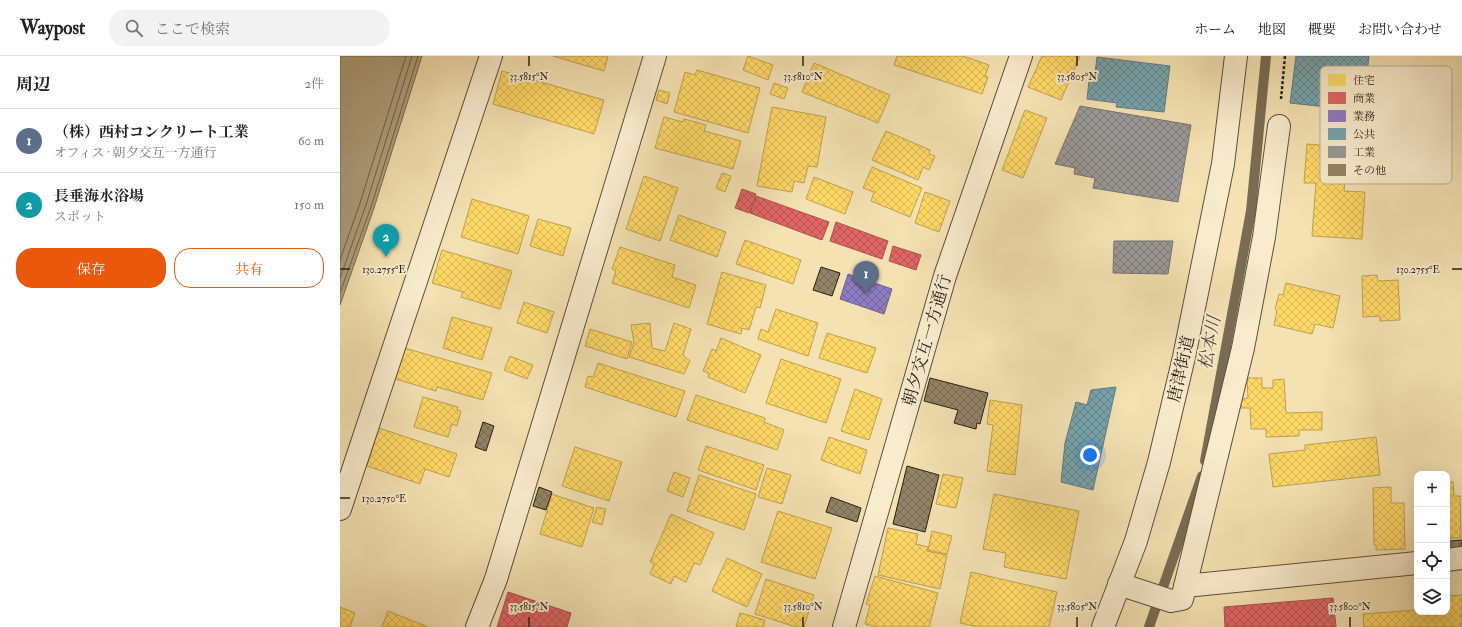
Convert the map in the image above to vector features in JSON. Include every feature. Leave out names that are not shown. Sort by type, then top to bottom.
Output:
[{"type":"street","points":[[340,509],[491,56]]},
{"type":"street","points":[[477,627],[496,579],[655,56]]},
{"type":"street","name":"朝夕交互一方通行","points":[[844,627],[945,276],[1021,56]]},
{"type":"street","name":"唐津街道","points":[[1103,627],[1136,541],[1157,469],[1184,357],[1223,164],[1236,56]]},
{"type":"street","points":[[1178,594],[1243,348],[1264,237],[1279,126]]},
{"type":"street","points":[[1450,560],[1462,558]]},
{"type":"street","points":[[1119,584],[1178,594],[1414,563]]},
{"type":"path","points":[[1279,126],[1285,56]]},
{"type":"water","points":[[340,56],[422,56],[374,208],[340,305]]},
{"type":"building: 住宅","points":[[553,56],[608,56],[604,71]]},
{"type":"building: 住宅","points":[[748,56],[773,65],[768,80],[743,70]]},
{"type":"building: 住宅","points":[[897,56],[963,56],[989,65],[985,76],[988,77],[982,94],[894,65]]},
{"type":"building: 住宅","points":[[1042,56],[1080,56],[1061,100],[1028,87]]},
{"type":"building: 住宅","points":[[814,63],[890,95],[878,123],[802,92]]},
{"type":"building: 住宅","points":[[697,70],[760,88],[748,133],[674,112],[685,72],[695,75]]},
{"type":"building: 住宅","points":[[502,71],[604,100],[594,134],[493,104]]},
{"type":"building: 住宅","points":[[774,83],[788,88],[784,99],[770,94]]},
{"type":"building: 住宅","points":[[659,90],[670,93],[667,104],[656,100]]},
{"type":"building: 住宅","points":[[772,107],[826,117],[817,167],[808,166],[804,183],[794,181],[792,192],[757,186]]},
{"type":"building: 住宅","points":[[1025,110],[1047,118],[1023,178],[1002,170]]},
{"type":"building: 住宅","points":[[664,117],[683,122],[684,119],[706,125],[704,131],[741,141],[733,169],[655,148]]},
{"type":"building: 住宅","points":[[886,131],[930,150],[929,154],[935,156],[929,170],[923,167],[918,180],[872,160]]},
{"type":"building: 住宅","points":[[1307,144],[1320,145],[1320,184],[1345,184],[1344,191],[1365,192],[1362,239],[1312,236],[1316,183],[1304,183]]},
{"type":"building: 住宅","points":[[872,167],[922,188],[910,217],[871,201],[874,192],[863,188]]},
{"type":"building: 住宅","points":[[722,173],[731,176],[725,192],[716,188]]},
{"type":"building: 住宅","points":[[644,176],[678,188],[660,241],[626,229]]},
{"type":"building: 住宅","points":[[814,177],[853,192],[845,214],[806,199]]},
{"type":"building: 住宅","points":[[925,192],[950,201],[939,232],[915,223]]},
{"type":"building: 住宅","points":[[472,199],[529,216],[518,254],[461,237]]},
{"type":"building: 住宅","points":[[679,215],[726,232],[717,257],[670,240]]},
{"type":"building: 住宅","points":[[538,219],[571,228],[563,256],[530,246]]},
{"type":"building: 住宅","points":[[745,240],[801,260],[793,284],[736,264]]},
{"type":"building: 住宅","points":[[620,247],[675,265],[672,277],[696,285],[689,308],[612,283],[616,271],[612,269]]},
{"type":"building: 住宅","points":[[442,250],[512,271],[500,309],[461,297],[463,292],[432,283]]},
{"type":"building: 住宅","points":[[722,272],[766,285],[760,308],[756,307],[749,330],[742,328],[741,334],[707,324]]},
{"type":"building: 住宅","points":[[1377,275],[1378,281],[1398,280],[1400,320],[1380,321],[1380,316],[1363,317],[1362,276]]},
{"type":"building: 住宅","points":[[1286,283],[1340,296],[1333,328],[1315,324],[1312,334],[1274,325],[1277,310],[1275,309],[1279,294],[1283,295]]},
{"type":"building: 住宅","points":[[524,302],[554,312],[547,333],[517,323]]},
{"type":"building: 住宅","points":[[776,309],[818,323],[808,356],[758,339],[761,329],[768,332]]},
{"type":"building: 住宅","points":[[452,317],[492,328],[482,360],[443,348]]},
{"type":"building: 住宅","points":[[650,323],[652,348],[665,351],[674,323],[691,329],[683,355],[690,361],[684,374],[629,357],[634,343],[631,325]]},
{"type":"building: 住宅","points":[[590,329],[632,342],[627,359],[585,346]]},
{"type":"building: 住宅","points":[[827,333],[876,348],[867,373],[819,358]]},
{"type":"building: 住宅","points":[[721,338],[761,355],[745,393],[708,377],[709,373],[703,371],[712,349],[716,351]]},
{"type":"building: 住宅","points":[[401,347],[492,373],[483,400],[437,387],[436,391],[392,378]]},
{"type":"building: 住宅","points":[[510,356],[533,365],[527,379],[504,370]]},
{"type":"building: 住宅","points":[[781,359],[841,379],[826,423],[766,403]]},
{"type":"building: 住宅","points":[[598,363],[685,391],[676,417],[585,387],[588,376],[593,377]]},
{"type":"building: 住宅","points":[[1247,378],[1262,378],[1262,388],[1273,388],[1273,380],[1284,379],[1286,413],[1322,412],[1322,430],[1299,430],[1299,436],[1266,437],[1266,429],[1251,429],[1250,408],[1241,408],[1241,399],[1248,398]]},
{"type":"building: 住宅","points":[[855,389],[882,399],[869,440],[841,431]]},
{"type":"building: 住宅","points":[[696,395],[765,418],[764,422],[784,430],[777,450],[687,420]]},
{"type":"building: 住宅","points":[[423,397],[458,407],[457,410],[461,411],[457,426],[452,424],[448,437],[414,427]]},
{"type":"building: 住宅","points":[[990,400],[1022,405],[1015,475],[987,471],[993,425],[987,424]]},
{"type":"building: 住宅","points":[[379,428],[457,454],[449,477],[425,469],[420,484],[367,466]]},
{"type":"building: 住宅","points":[[829,437],[867,450],[860,474],[821,460]]},
{"type":"building: 住宅","points":[[1376,437],[1380,475],[1273,487],[1269,454],[1305,450],[1305,445]]},
{"type":"building: 住宅","points":[[706,446],[764,465],[756,490],[698,470]]},
{"type":"building: 住宅","points":[[575,447],[622,462],[609,501],[562,486]]},
{"type":"building: 住宅","points":[[767,468],[791,475],[782,504],[758,497]]},
{"type":"building: 住宅","points":[[674,472],[690,478],[683,497],[667,491]]},
{"type":"building: 住宅","points":[[943,474],[963,478],[956,508],[936,504]]},
{"type":"building: 住宅","points":[[699,475],[756,494],[744,530],[687,511]]},
{"type":"building: 住宅","points":[[1450,482],[1453,482],[1454,496],[1460,496],[1461,538],[1450,538]]},
{"type":"building: 住宅","points":[[1391,487],[1391,503],[1404,503],[1405,549],[1376,550],[1376,545],[1374,545],[1373,488]]},
{"type":"building: 住宅","points":[[552,494],[594,508],[582,547],[540,534]]},
{"type":"building: 住宅","points":[[994,494],[1079,511],[1066,579],[1004,567],[1006,553],[983,549]]},
{"type":"building: 住宅","points":[[597,507],[606,509],[602,525],[592,522]]},
{"type":"building: 住宅","points":[[778,511],[832,528],[815,579],[761,562]]},
{"type":"building: 住宅","points":[[671,514],[714,533],[700,565],[694,563],[686,582],[674,576],[671,584],[650,574],[654,564],[650,562]]},
{"type":"building: 住宅","points":[[888,528],[918,534],[916,544],[928,547],[927,551],[947,555],[940,589],[878,575]]},
{"type":"building: 住宅","points":[[932,531],[952,536],[947,554],[928,550]]},
{"type":"building: 住宅","points":[[727,558],[762,574],[747,607],[712,591]]},
{"type":"building: 住宅","points":[[971,572],[1057,592],[1049,627],[979,627],[960,623]]},
{"type":"building: 住宅","points":[[875,576],[938,593],[929,627],[876,627],[865,624],[870,605],[866,604]]},
{"type":"building: 住宅","points":[[766,579],[814,595],[804,627],[796,627],[755,614]]},
{"type":"building: 住宅","points":[[1462,595],[1462,627],[1364,627],[1363,614],[1414,610],[1414,615],[1450,615],[1450,596]]},
{"type":"building: 住宅","points":[[340,607],[355,613],[350,627],[340,627]]},
{"type":"building: 住宅","points":[[388,611],[428,627],[382,627]]},
{"type":"building: 住宅","points":[[740,613],[765,620],[763,627],[736,627]]},
{"type":"building: 商業","points":[[742,189],[756,194],[749,213],[735,208]]},
{"type":"building: 商業","points":[[756,196],[829,222],[822,240],[750,213]]},
{"type":"building: 商業","points":[[836,222],[888,241],[882,259],[830,241]]},
{"type":"building: 商業","points":[[893,246],[921,255],[916,270],[889,261]]},
{"type":"building: 商業","points":[[508,592],[571,613],[567,627],[497,627]]},
{"type":"building: 商業","points":[[1333,598],[1336,627],[1225,627],[1224,607]]},
{"type":"building: 業務","points":[[848,274],[892,289],[884,314],[840,299]]},
{"type":"building: 公共","points":[[1296,56],[1369,56],[1368,66],[1320,66],[1320,106],[1290,103]]},
{"type":"building: 公共","points":[[1097,57],[1170,66],[1164,112],[1116,107],[1117,103],[1087,99],[1089,81],[1094,82]]},
{"type":"building: 公共","points":[[1116,387],[1093,490],[1061,482],[1065,443],[1076,402],[1087,405],[1091,390]]},
{"type":"building: 工業","points":[[1080,106],[1191,125],[1178,202],[1093,188],[1095,178],[1074,174],[1075,168],[1055,164]]},
{"type":"building: 工業","points":[[1114,241],[1173,241],[1168,274],[1113,273]]},
{"type":"building: その他","points":[[821,267],[840,273],[832,296],[813,290]]},
{"type":"building: その他","points":[[930,378],[988,393],[980,424],[977,423],[976,429],[954,423],[958,410],[924,401]]},
{"type":"building: その他","points":[[483,422],[494,426],[486,451],[475,447]]},
{"type":"building: その他","points":[[907,466],[939,475],[925,532],[893,524]]},
{"type":"building: その他","points":[[539,487],[552,492],[546,510],[533,506]]},
{"type":"building: その他","points":[[831,497],[861,508],[857,522],[826,512]]},
{"type":"building: その他","points":[[1462,540],[1462,549],[1450,550],[1450,541]]},
{"type":"waterway","name":"松本川","points":[[1205,461],[1251,211],[1266,56]]},
{"type":"waterway","name":"松本川","points":[[1149,627],[1202,476]]},
{"type":"place","name":"長垂海水浴場","points":[[386,257]]},
{"type":"place","name":"（株）西村コンクリート工業","points":[[866,294]]}]
